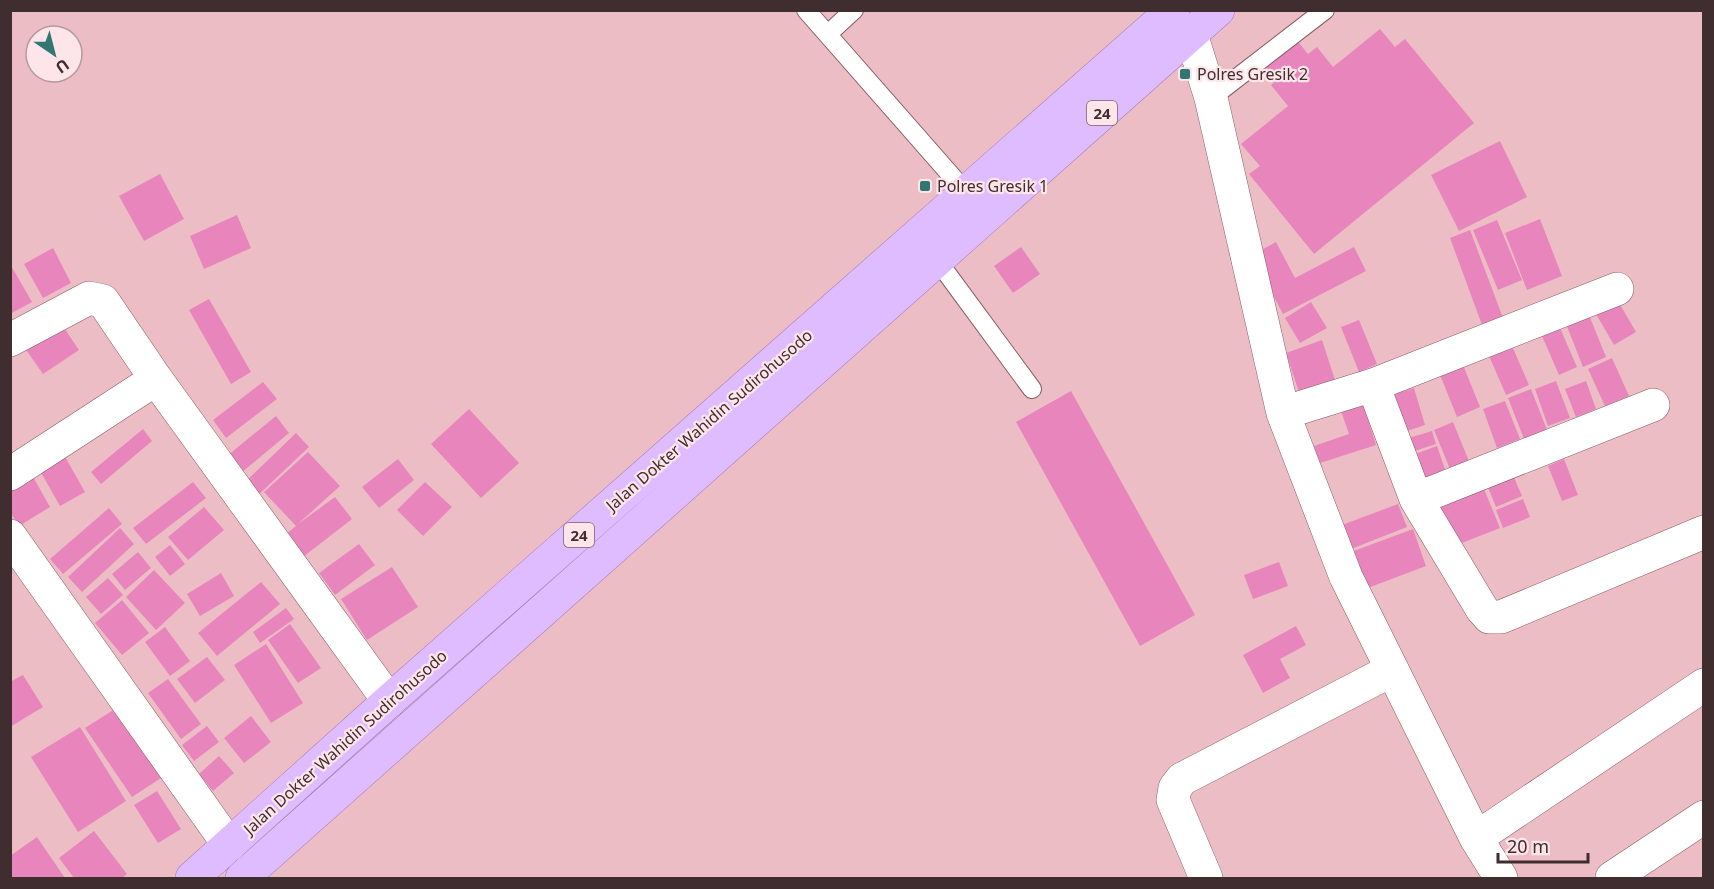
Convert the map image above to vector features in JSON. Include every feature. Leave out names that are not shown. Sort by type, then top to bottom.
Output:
[{"type":"highway","name":"Jalan Dokter Wahidin Sudirohusodo","points":[[192,879],[389,701],[976,204],[1182,22],[1218,10]]},
{"type":"highway","name":"Jalan Dokter Wahidin Sudirohusodo","points":[[242,879],[937,260],[976,204]]},
{"type":"street","points":[[1182,22],[1211,98],[1283,413],[1346,577],[1476,838],[1501,879]]},
{"type":"street","points":[[1283,413],[1373,385],[1617,289]]},
{"type":"street","points":[[10,340],[89,297],[103,302],[389,701]]},
{"type":"street","points":[[10,474],[156,379]]},
{"type":"street","points":[[1373,385],[1416,498],[1482,609],[1490,617],[1501,617],[1704,532]]},
{"type":"street","points":[[1416,498],[1653,405]]},
{"type":"street","points":[[10,536],[229,845]]},
{"type":"street","points":[[1206,879],[1173,800],[1174,788],[1182,779],[1392,670]]},
{"type":"street","points":[[1476,838],[1704,685]]},
{"type":"street","points":[[1612,879],[1704,817]]},
{"type":"lane","points":[[806,10],[976,204]]},
{"type":"lane","points":[[828,34],[854,10]]},
{"type":"lane","points":[[1211,98],[1325,10]]},
{"type":"lane","points":[[937,260],[1032,389]]},
{"type":"building","points":[[1380,29],[1395,47],[1405,39],[1474,123],[1314,254],[1249,174],[1260,166],[1241,144],[1288,106],[1271,85],[1277,80],[1264,64],[1296,39],[1308,54],[1317,47],[1333,67]]},
{"type":"building","points":[[1500,141],[1527,197],[1459,231],[1431,175]]},
{"type":"building","points":[[160,174],[184,219],[144,241],[119,196]]},
{"type":"building","points":[[237,215],[251,248],[204,269],[190,236]]},
{"type":"building","points":[[1540,219],[1562,276],[1527,290],[1505,233]]},
{"type":"building","points":[[1497,220],[1522,280],[1498,290],[1473,230]]},
{"type":"building","points":[[1470,230],[1503,318],[1482,325],[1450,238]]},
{"type":"building","points":[[1276,242],[1295,278],[1354,247],[1366,271],[1283,314],[1252,255]]},
{"type":"building","points":[[1021,247],[1040,274],[1013,293],[994,266]]},
{"type":"building","points":[[53,248],[71,283],[43,298],[24,264]]},
{"type":"building","points":[[10,264],[32,302],[10,314]]},
{"type":"building","points":[[1614,294],[1636,332],[1614,345],[1592,307]]},
{"type":"building","points":[[209,299],[251,372],[231,384],[189,310]]},
{"type":"building","points":[[1311,302],[1327,328],[1300,343],[1285,318]]},
{"type":"building","points":[[1589,315],[1606,357],[1583,367],[1566,324]]},
{"type":"building","points":[[58,319],[79,350],[43,374],[22,344]]},
{"type":"building","points":[[1359,320],[1377,364],[1359,372],[1341,327]]},
{"type":"building","points":[[1560,328],[1577,367],[1559,375],[1542,336]]},
{"type":"building","points":[[1509,339],[1529,385],[1506,395],[1486,349]]},
{"type":"building","points":[[1322,340],[1335,380],[1299,392],[1286,353]]},
{"type":"building","points":[[1612,358],[1629,396],[1605,406],[1588,369]]},
{"type":"building","points":[[1461,360],[1480,407],[1457,417],[1438,370]]},
{"type":"building","points":[[1556,381],[1570,418],[1548,426],[1535,389]]},
{"type":"building","points":[[1586,381],[1596,409],[1576,417],[1565,389]]},
{"type":"building","points":[[263,382],[277,399],[226,438],[213,420]]},
{"type":"building","points":[[1414,388],[1425,425],[1404,432],[1392,395]]},
{"type":"building","points":[[1531,389],[1549,435],[1526,444],[1508,398]]},
{"type":"building","points":[[1071,391],[1195,615],[1140,646],[1016,422]]},
{"type":"building","points":[[1505,401],[1520,439],[1497,448],[1483,409]]},
{"type":"building","points":[[1363,404],[1376,445],[1317,464],[1311,447],[1349,434],[1341,411]]},
{"type":"building","points":[[469,409],[519,463],[481,498],[431,444]]},
{"type":"building","points":[[276,416],[289,433],[241,473],[227,456]]},
{"type":"building","points":[[1453,422],[1471,466],[1452,474],[1434,430]]},
{"type":"building","points":[[143,429],[152,441],[101,484],[91,472]]},
{"type":"building","points":[[1432,431],[1436,444],[1403,455],[1399,441]]},
{"type":"building","points":[[296,433],[309,447],[254,499],[242,485]]},
{"type":"building","points":[[1437,446],[1447,475],[1421,485],[1410,456]]},
{"type":"building","points":[[308,452],[340,486],[298,524],[335,497],[352,519],[303,557],[286,534],[296,526],[264,492]]},
{"type":"building","points":[[64,455],[85,492],[60,506],[39,469]]},
{"type":"building","points":[[398,459],[414,480],[379,508],[362,487]]},
{"type":"building","points":[[1564,459],[1578,495],[1562,501],[1548,466]]},
{"type":"building","points":[[32,475],[50,507],[19,526],[10,512],[10,487]]},
{"type":"building","points":[[1513,475],[1522,496],[1496,507],[1487,485]]},
{"type":"building","points":[[193,482],[206,498],[146,544],[133,528]]},
{"type":"building","points":[[425,482],[452,507],[423,536],[397,510]]},
{"type":"building","points":[[1482,484],[1500,528],[1449,548],[1432,505]]},
{"type":"building","points":[[1523,499],[1530,517],[1503,528],[1496,510]]},
{"type":"building","points":[[1398,504],[1407,527],[1351,549],[1342,525]]},
{"type":"building","points":[[204,507],[224,530],[188,560],[168,537]]},
{"type":"building","points":[[109,508],[122,524],[63,574],[50,559]]},
{"type":"building","points":[[120,528],[134,544],[82,592],[68,577]]},
{"type":"building","points":[[1413,529],[1426,566],[1357,592],[1343,555]]},
{"type":"building","points":[[359,544],[375,565],[335,595],[319,573]]},
{"type":"building","points":[[170,545],[185,564],[170,576],[155,557]]},
{"type":"building","points":[[138,552],[151,568],[125,590],[112,574]]},
{"type":"building","points":[[1279,562],[1288,586],[1253,599],[1244,575]]},
{"type":"building","points":[[392,567],[418,607],[367,640],[341,599]]},
{"type":"building","points":[[154,570],[185,603],[156,630],[126,597]]},
{"type":"building","points":[[221,573],[234,596],[200,616],[187,594]]},
{"type":"building","points":[[108,578],[123,595],[101,614],[86,597]]},
{"type":"building","points":[[261,582],[280,604],[217,656],[198,633]]},
{"type":"building","points":[[122,600],[149,633],[122,655],[95,623]]},
{"type":"building","points":[[286,608],[294,619],[260,643],[253,632]]},
{"type":"building","points":[[290,624],[321,668],[298,683],[268,640]]},
{"type":"building","points":[[1296,626],[1306,645],[1280,659],[1290,678],[1263,693],[1243,655]]},
{"type":"building","points":[[165,627],[190,661],[170,676],[145,642]]},
{"type":"building","points":[[266,644],[303,703],[271,723],[234,665]]},
{"type":"building","points":[[207,657],[225,680],[195,703],[177,679]]},
{"type":"building","points":[[23,675],[43,707],[10,727],[10,682]]},
{"type":"building","points":[[168,679],[201,724],[181,739],[148,693]]},
{"type":"building","points":[[115,709],[161,778],[132,797],[85,728]]},
{"type":"building","points":[[251,716],[271,742],[244,763],[224,738]]},
{"type":"building","points":[[207,726],[219,742],[194,761],[182,745]]},
{"type":"building","points":[[80,727],[126,801],[78,832],[31,757]]},
{"type":"building","points":[[219,756],[234,773],[213,791],[199,774]]},
{"type":"building","points":[[157,791],[181,829],[158,843],[134,805]]},
{"type":"building","points":[[94,831],[127,874],[122,878],[74,878],[59,858]]},
{"type":"building","points":[[37,837],[65,878],[10,878],[10,856]]},
{"type":"place","name":"Polres Gresik 2","points":[[1185,74]]},
{"type":"place","name":"Polres Gresik 1","points":[[925,186]]}]
